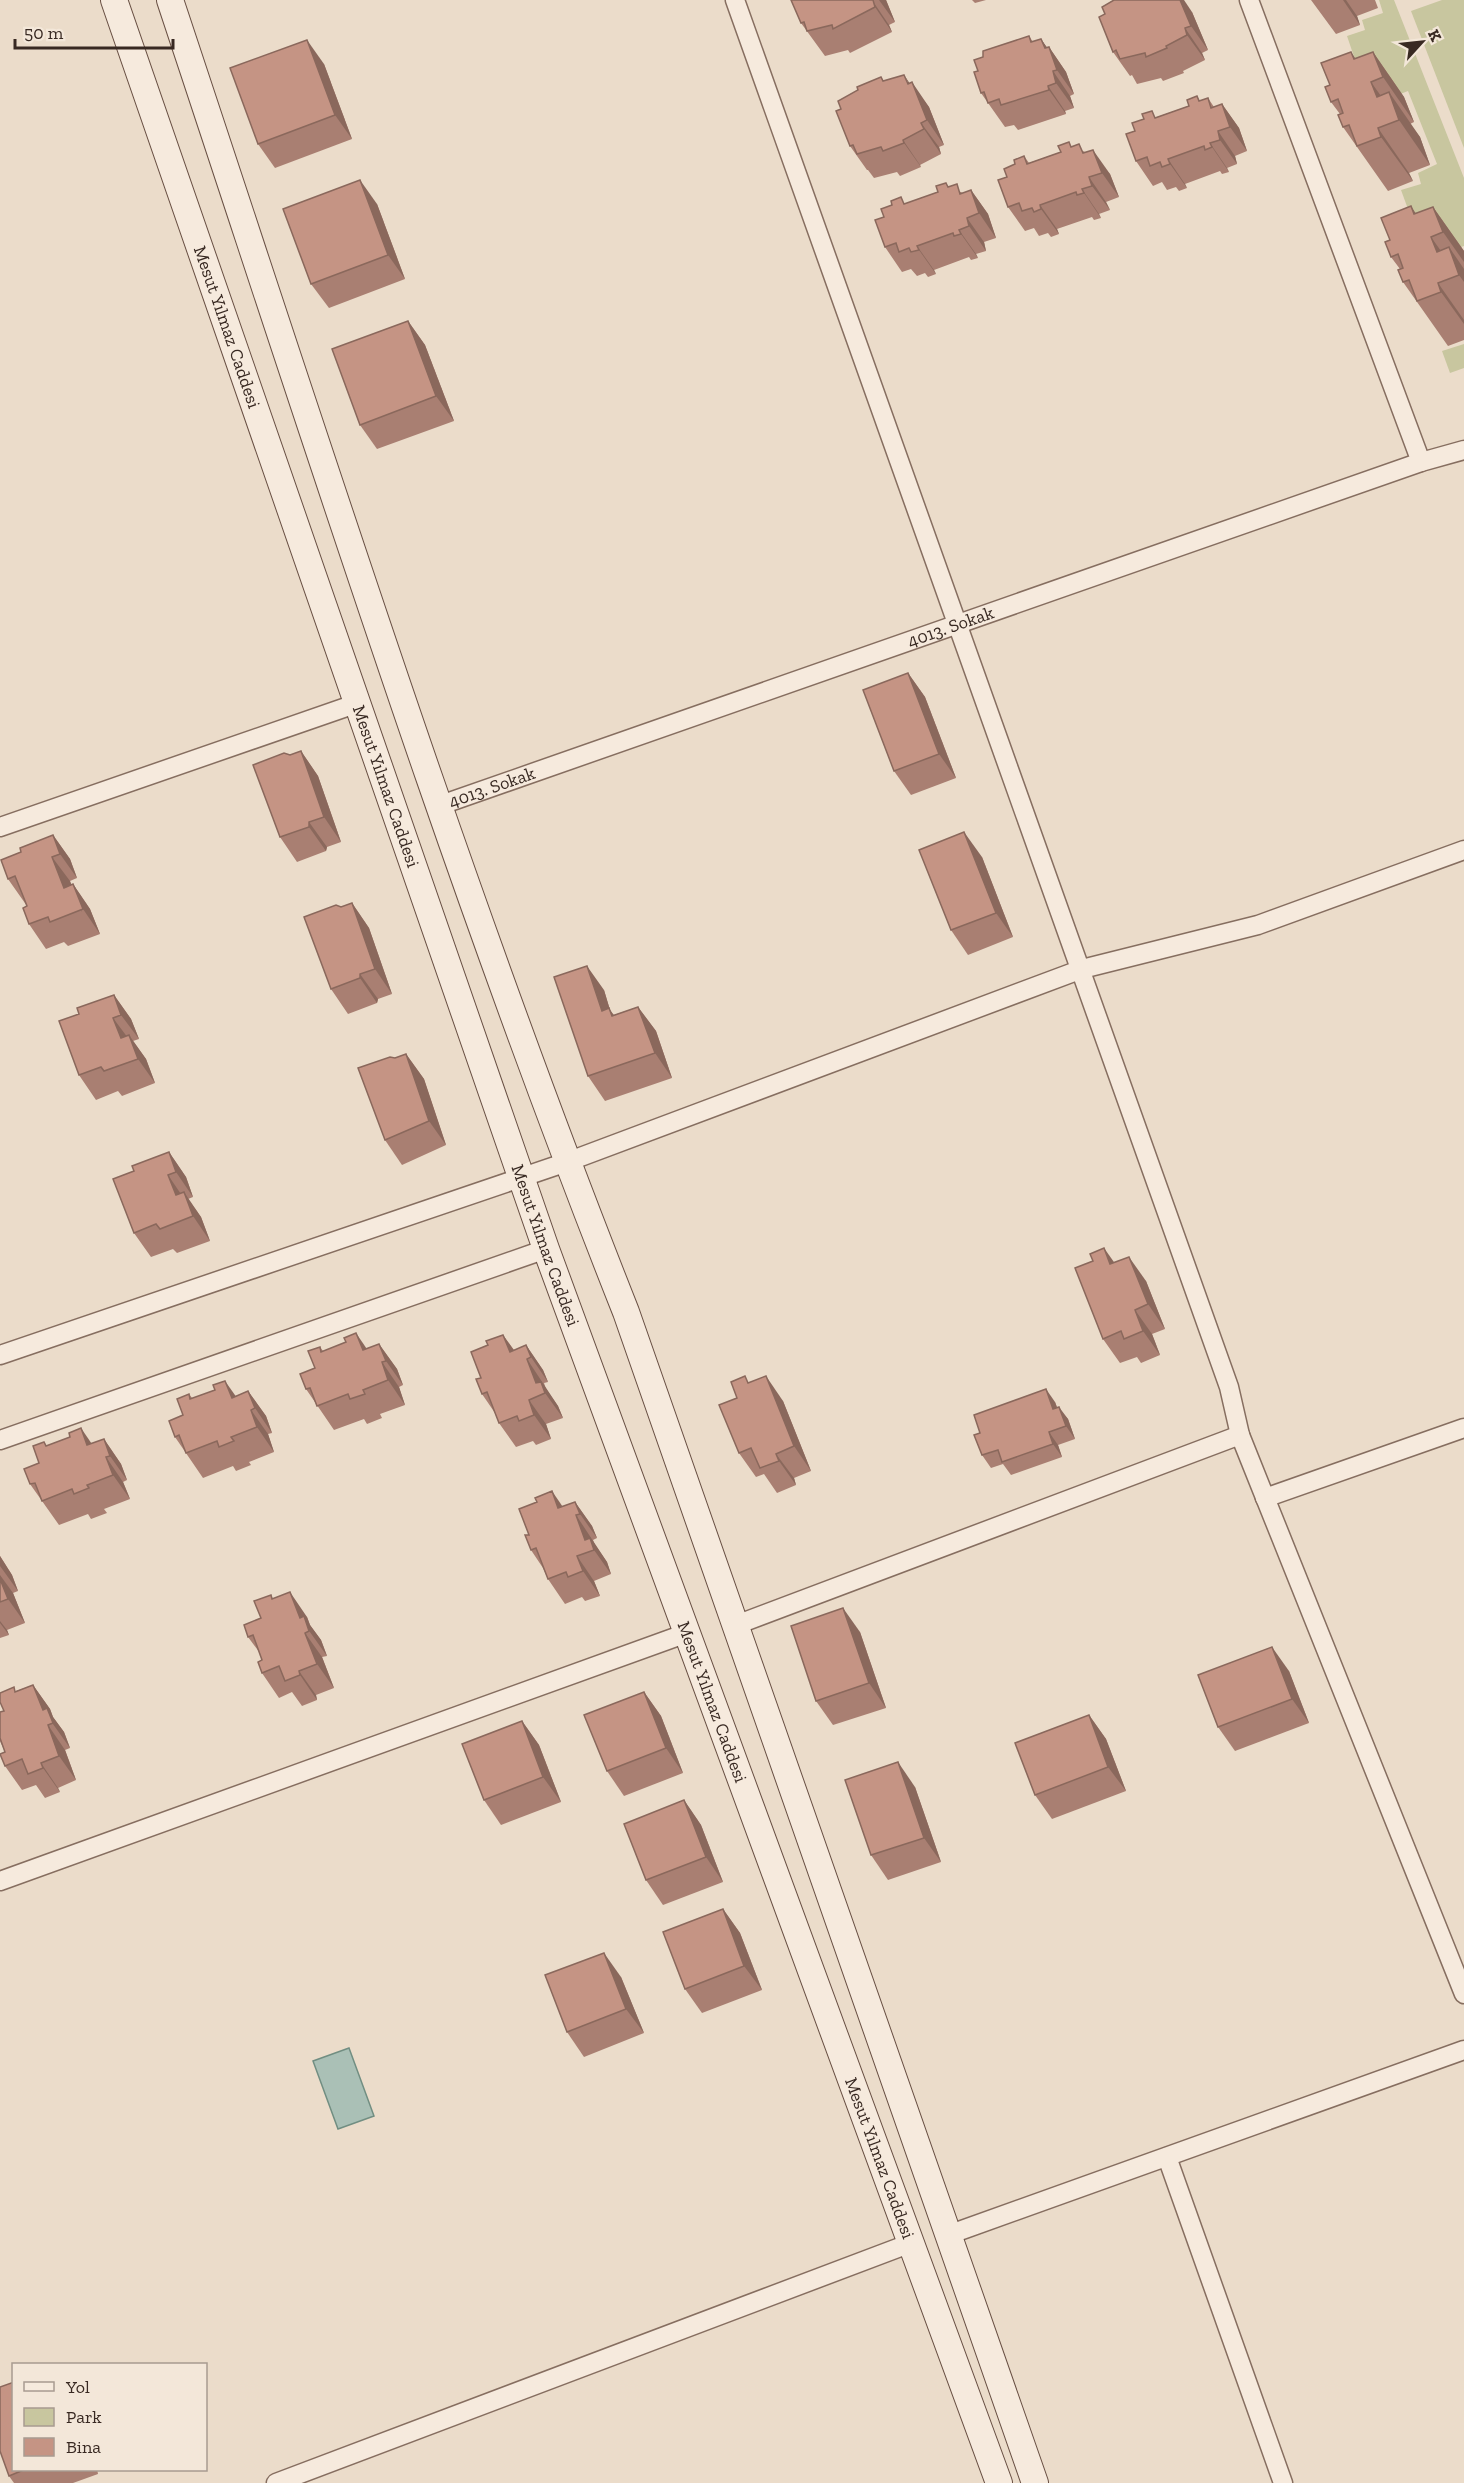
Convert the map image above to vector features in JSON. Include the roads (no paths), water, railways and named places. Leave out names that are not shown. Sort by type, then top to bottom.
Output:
[{"type":"main road","name":"Mesut Yılmaz Caddesi","points":[[114,0],[523,1175],[546,1249],[999,2483]]},
{"type":"main road","points":[[170,0],[438,806],[567,1162],[626,1312],[1035,2483]]},
{"type":"street","points":[[735,0],[1082,969],[1229,1387],[1240,1435],[1464,1994]]},
{"type":"street","points":[[1250,0],[1421,462]]},
{"type":"street","name":"4013. Sokak","points":[[438,806],[1421,462],[1464,450]]},
{"type":"street","points":[[0,827],[358,703]]},
{"type":"street","points":[[0,1355],[523,1175],[567,1162],[1082,969],[1258,925],[1464,850]]},
{"type":"street","points":[[0,1440],[546,1249]]},
{"type":"street","points":[[1265,1498],[1464,1428]]},
{"type":"street","points":[[736,1625],[1240,1435]]},
{"type":"street","points":[[0,1881],[687,1633]]},
{"type":"street","points":[[948,2235],[1464,2050]]},
{"type":"street","points":[[1167,2157],[1283,2483]]},
{"type":"street","points":[[276,2483],[911,2243]]}]
